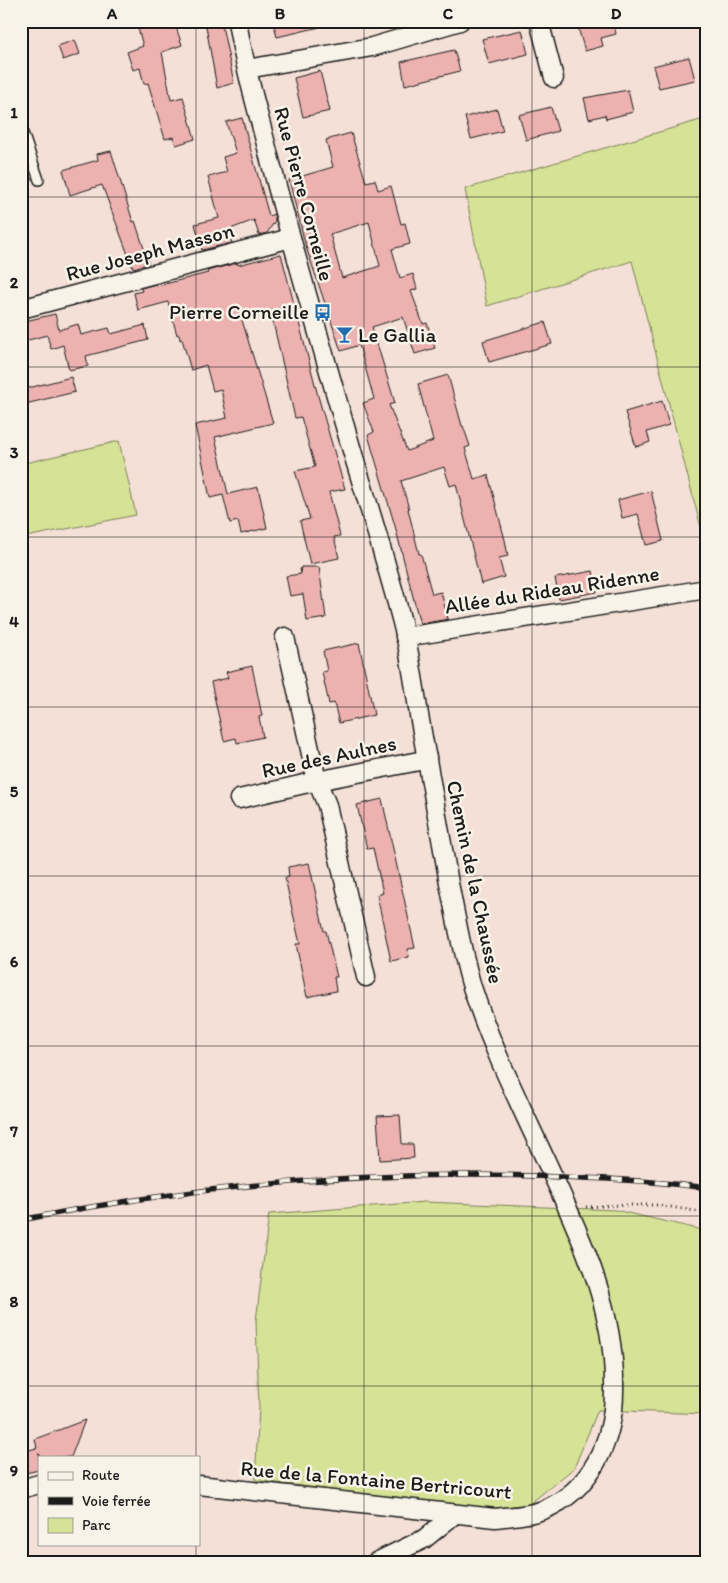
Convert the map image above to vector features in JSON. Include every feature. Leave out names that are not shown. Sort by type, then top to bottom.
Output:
[{"type":"street","name":"Rue Pierre Corneille","points":[[237,21],[247,70],[290,238],[405,637]]},
{"type":"street","points":[[247,70],[372,47],[460,21]]},
{"type":"street","points":[[539,21],[554,78]]},
{"type":"street","name":"Rue Joseph Masson","points":[[21,309],[290,238]]},
{"type":"street","name":"Allée du Rideau Ridenne","points":[[405,637],[707,589]]},
{"type":"street","points":[[285,637],[317,781],[327,806],[366,977]]},
{"type":"street","name":"Chemin de la Chaussée","points":[[405,637],[456,919],[472,985],[494,1047],[544,1155]]},
{"type":"street","name":"Rue des Aulnes","points":[[239,799],[317,781],[419,761],[427,757]]},
{"type":"street","name":"Rue de la Fontaine Bertricourt","points":[[200,1485],[495,1518],[522,1516],[545,1509],[577,1488],[594,1467],[605,1445],[612,1418],[614,1392],[613,1361],[610,1332],[602,1296],[569,1208],[544,1155]]},
{"type":"street","points":[[21,1489],[38,1484]]},
{"type":"street","points":[[376,1562],[424,1539],[455,1514]]},
{"type":"lane","points":[[21,127],[39,180]]},
{"type":"path","points":[[569,1208],[658,1205],[707,1213]]},
{"type":"green space","points":[[707,118],[707,551],[632,261],[487,306],[465,189]]},
{"type":"green space","points":[[119,441],[136,515],[21,538],[21,464]]},
{"type":"green space","points":[[425,1202],[615,1210],[707,1231],[707,1414],[598,1410],[574,1468],[527,1506],[472,1509],[255,1480],[259,1408],[256,1321],[269,1214]]},
{"type":"building","points":[[136,21],[174,21],[182,45],[162,52],[171,100],[183,97],[195,139],[176,145],[173,137],[165,139],[148,83],[144,84],[140,68],[133,70],[127,52],[143,46]]},
{"type":"building","points":[[205,21],[221,21],[234,83],[217,88]]},
{"type":"building","points":[[273,21],[319,21],[320,27],[277,37]]},
{"type":"building","points":[[576,21],[613,21],[616,34],[601,38],[603,46],[585,51]]},
{"type":"building","points":[[522,30],[528,54],[489,64],[482,39]]},
{"type":"building","points":[[75,40],[80,54],[63,60],[58,46]]},
{"type":"building","points":[[454,50],[460,71],[405,85],[401,62]]},
{"type":"building","points":[[689,57],[695,80],[659,88],[653,66]]},
{"type":"building","points":[[320,71],[330,111],[303,117],[294,78]]},
{"type":"building","points":[[628,90],[633,112],[606,119],[605,115],[589,119],[584,98]]},
{"type":"building","points":[[551,107],[558,131],[526,140],[519,115]]},
{"type":"building","points":[[497,109],[503,131],[471,139],[465,117]]},
{"type":"building","points":[[242,118],[269,216],[274,214],[275,221],[267,233],[259,235],[254,220],[228,230],[232,243],[202,250],[195,224],[219,218],[208,177],[227,172],[223,157],[236,153],[226,122]]},
{"type":"building","points":[[351,133],[366,182],[375,180],[378,190],[391,186],[401,224],[405,223],[410,244],[392,249],[400,278],[413,274],[417,289],[411,291],[423,324],[427,323],[435,348],[415,354],[403,317],[372,327],[395,403],[389,405],[407,451],[433,441],[418,384],[448,375],[462,426],[470,446],[465,448],[474,479],[488,475],[505,540],[508,556],[499,558],[504,577],[481,584],[456,484],[450,486],[444,467],[401,481],[419,554],[421,554],[432,594],[441,592],[448,619],[420,624],[395,526],[368,435],[374,432],[363,403],[374,399],[359,345],[341,351],[306,247],[289,180],[333,167],[326,140]],"holes":[[[369,222],[380,266],[342,278],[330,234]]]},
{"type":"building","points":[[111,151],[133,222],[135,221],[149,264],[133,268],[102,185],[70,195],[63,170],[98,160],[97,154]]},
{"type":"building","points":[[281,254],[318,396],[345,489],[329,492],[340,536],[334,537],[339,558],[310,564],[300,521],[310,519],[295,471],[315,467],[301,417],[295,418],[271,313],[242,320],[273,423],[215,437],[228,494],[258,487],[267,528],[241,534],[238,521],[230,523],[223,495],[210,498],[195,425],[227,418],[221,389],[213,391],[206,365],[191,370],[182,339],[180,340],[179,334],[177,335],[168,302],[138,310],[134,293],[142,291],[141,288],[156,284],[157,286],[208,273],[207,271],[237,263],[238,265]]},
{"type":"building","points":[[55,314],[59,330],[78,324],[81,335],[109,328],[111,334],[145,325],[148,340],[86,356],[88,366],[69,370],[63,345],[51,349],[47,335],[21,342],[21,322]]},
{"type":"building","points":[[545,322],[552,344],[489,362],[483,341]]},
{"type":"building","points":[[71,377],[75,392],[21,405],[21,390]]},
{"type":"building","points":[[662,401],[669,425],[647,432],[650,442],[636,447],[625,412]]},
{"type":"building","points":[[651,491],[663,541],[646,545],[638,514],[622,518],[618,500]]},
{"type":"building","points":[[301,567],[319,567],[326,618],[307,621],[303,594],[290,596],[286,576],[301,574]]},
{"type":"building","points":[[593,571],[597,592],[559,599],[555,578]]},
{"type":"building","points":[[359,643],[374,715],[339,723],[334,703],[329,704],[322,672],[327,671],[323,651]]},
{"type":"building","points":[[252,666],[262,716],[259,717],[263,737],[237,743],[236,738],[224,741],[211,682],[228,678],[226,672]]},
{"type":"building","points":[[382,799],[415,948],[408,949],[409,957],[391,961],[377,895],[383,893],[373,848],[367,849],[357,805]]},
{"type":"building","points":[[309,863],[324,931],[326,931],[337,977],[334,977],[336,991],[307,997],[296,944],[300,944],[285,878],[289,877],[288,867]]},
{"type":"building","points":[[400,1115],[402,1144],[413,1144],[414,1158],[380,1160],[377,1116]]},
{"type":"building","points":[[85,1420],[71,1456],[40,1456],[39,1453],[38,1470],[21,1474],[21,1452],[37,1448],[35,1439]]},
{"type":"railway","points":[[21,1220],[84,1208],[212,1190],[276,1183],[404,1176],[533,1176],[642,1181],[707,1188]]},
{"type":"place","name":"Pierre Corneille","points":[[323,312]]},
{"type":"place","name":"Le Gallia","points":[[344,335]]}]
